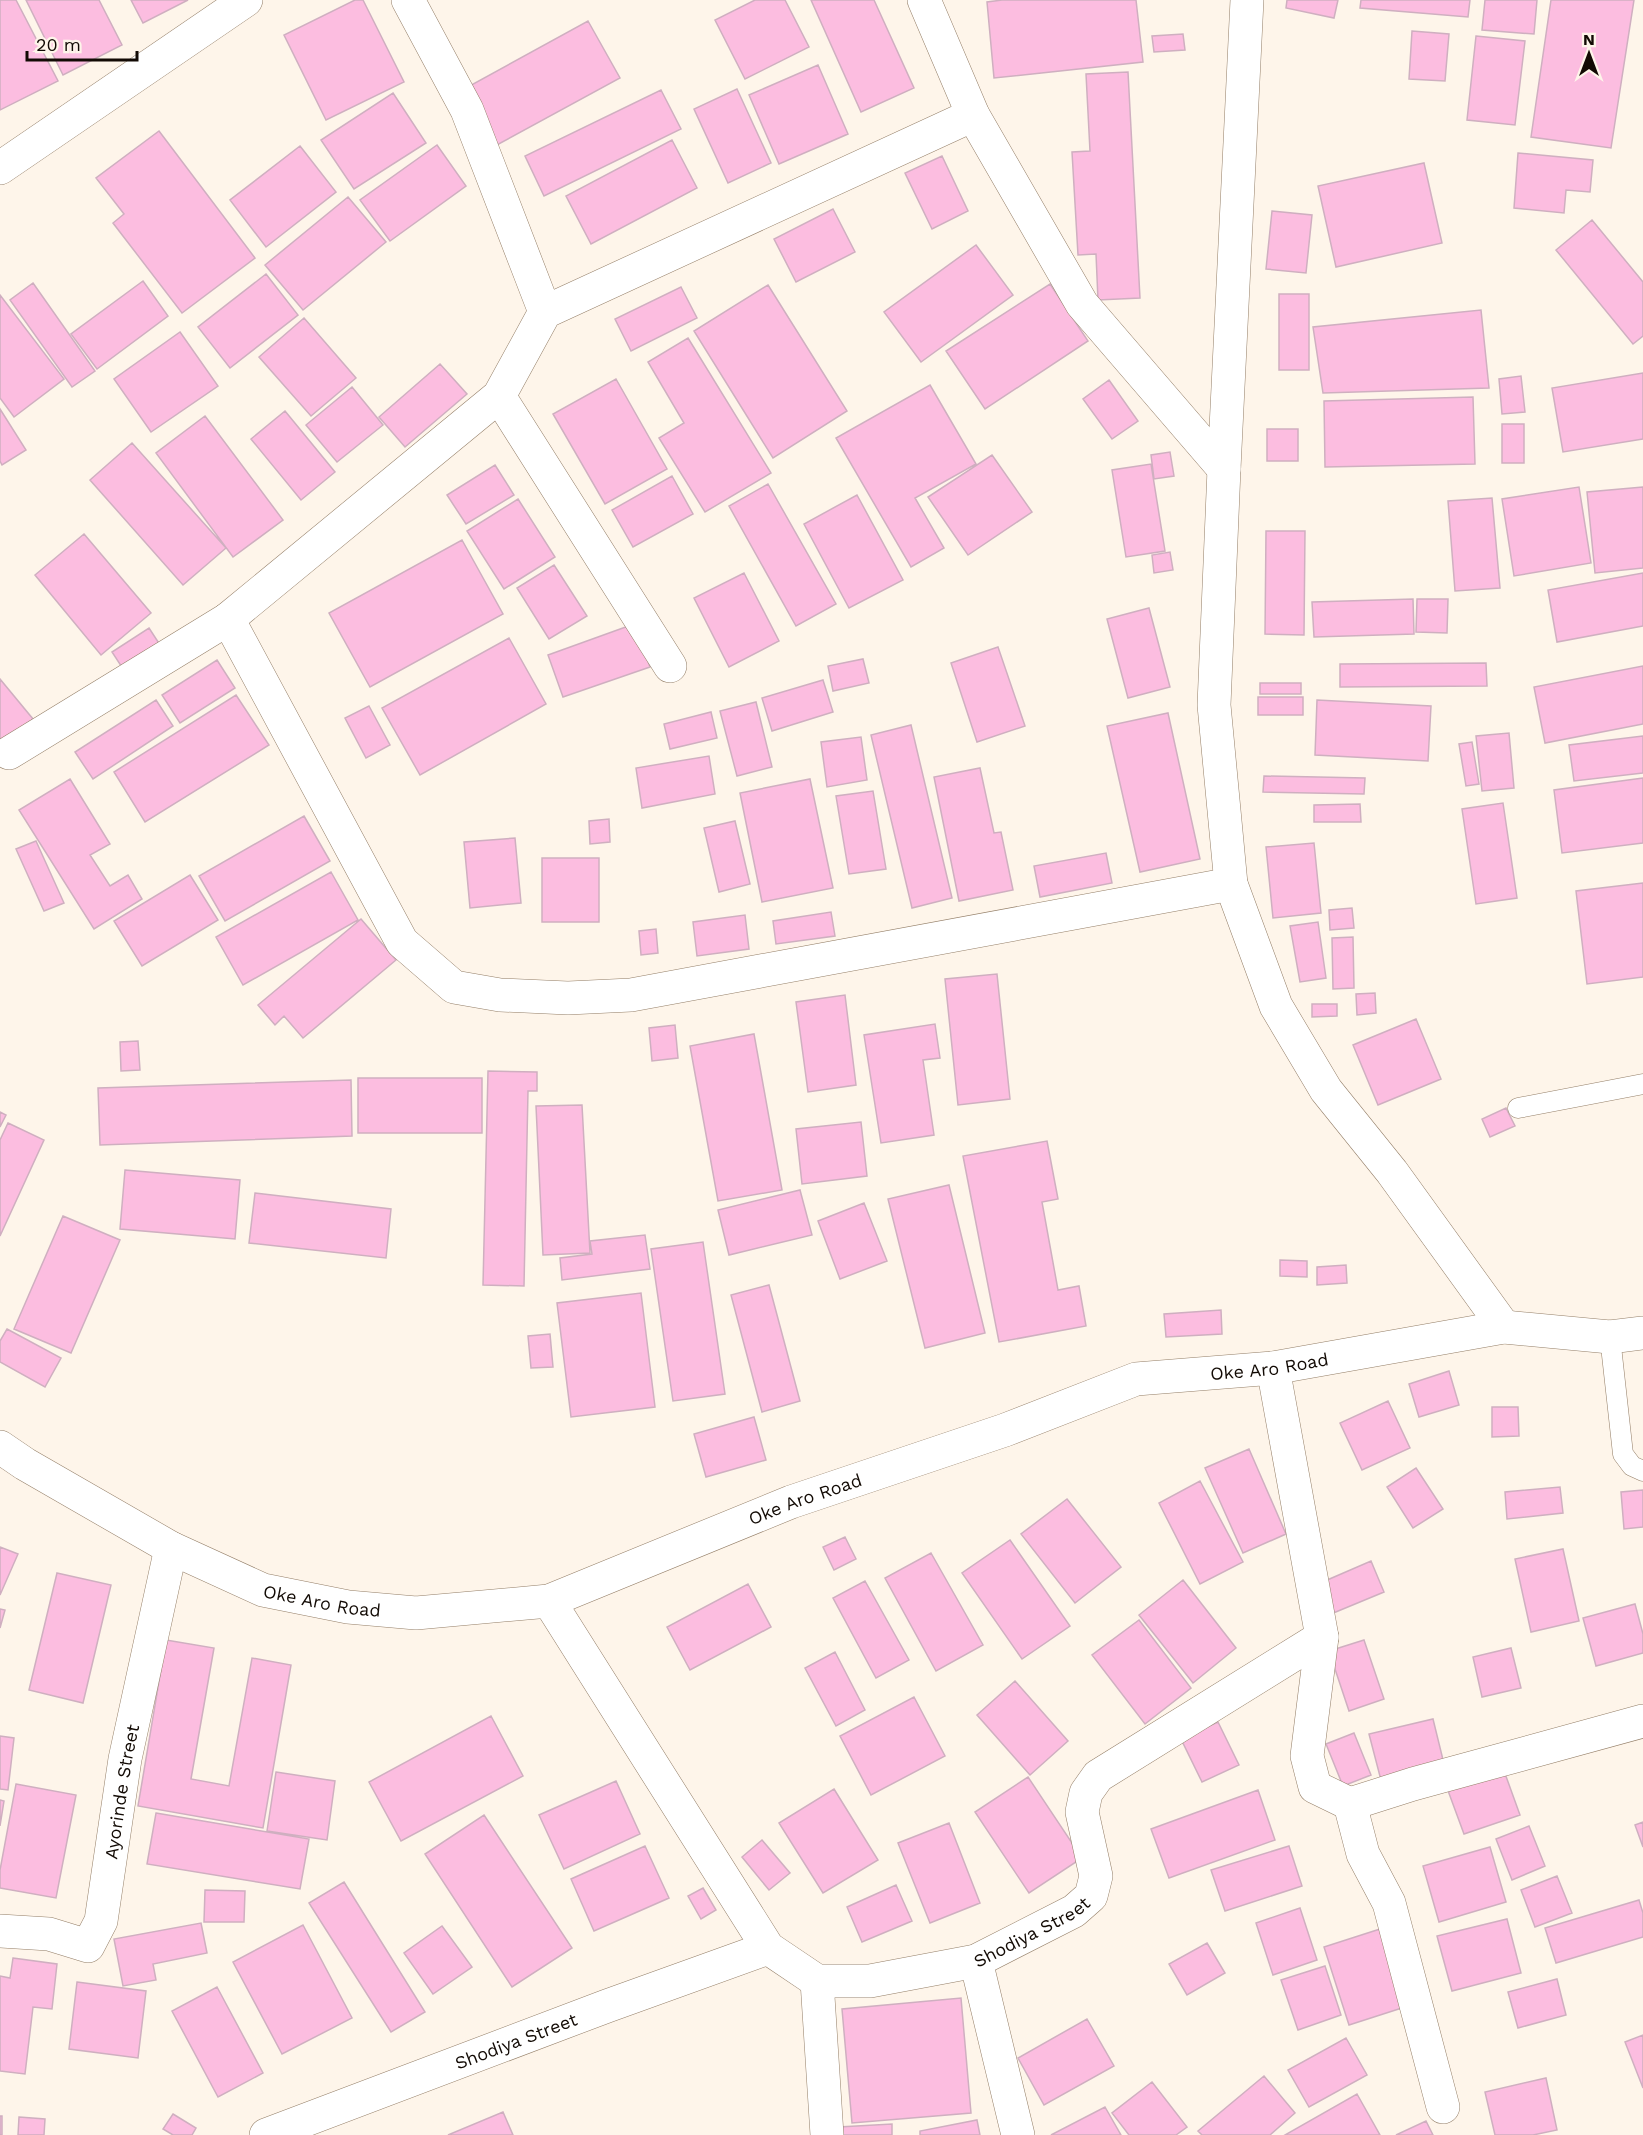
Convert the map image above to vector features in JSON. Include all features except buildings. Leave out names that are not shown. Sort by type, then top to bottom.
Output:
[{"type":"street","points":[[0,168],[246,0]]},
{"type":"street","points":[[408,0],[467,110],[545,312]]},
{"type":"street","points":[[924,0],[973,115],[1082,304],[1224,469]]},
{"type":"street","points":[[1247,0],[1215,705],[1231,884],[1276,1006],[1326,1090],[1392,1172],[1504,1327]]},
{"type":"street","points":[[9,753],[228,619],[499,396],[545,312],[973,115]]},
{"type":"street","points":[[499,396],[670,666]]},
{"type":"street","points":[[228,619],[402,942],[454,987],[500,995],[522,996],[568,998],[631,995],[1231,884]]},
{"type":"street","name":"Oke Aro Road","points":[[0,1447],[25,1464],[171,1548],[262,1590],[348,1607],[416,1613],[549,1601],[791,1502],[1005,1430],[1136,1379],[1274,1368],[1504,1327],[1610,1337],[1643,1333]]},
{"type":"street","points":[[1274,1368],[1322,1636],[1308,1756],[1315,1787],[1350,1804],[1413,1784],[1643,1721]]},
{"type":"street","name":"Ayorinde Street","points":[[0,1931],[49,1935],[88,1946],[101,1921],[125,1759],[171,1548]]},
{"type":"street","points":[[549,1601],[768,1948],[817,1981],[827,2135]]},
{"type":"street","name":"Shodiya Street","points":[[817,1981],[870,1981],[976,1961],[1074,1911],[1091,1896],[1096,1875],[1082,1812],[1086,1793],[1098,1776],[1322,1636]]},
{"type":"street","points":[[1350,1804],[1363,1854],[1389,1903],[1443,2107]]},
{"type":"street","name":"Shodiya Street","points":[[266,2135],[607,2006],[768,1948]]},
{"type":"street","points":[[976,1961],[1018,2135]]},
{"type":"lane","points":[[1518,1108],[1643,1084]]},
{"type":"lane","points":[[1610,1337],[1623,1454],[1632,1466],[1643,1471]]}]
